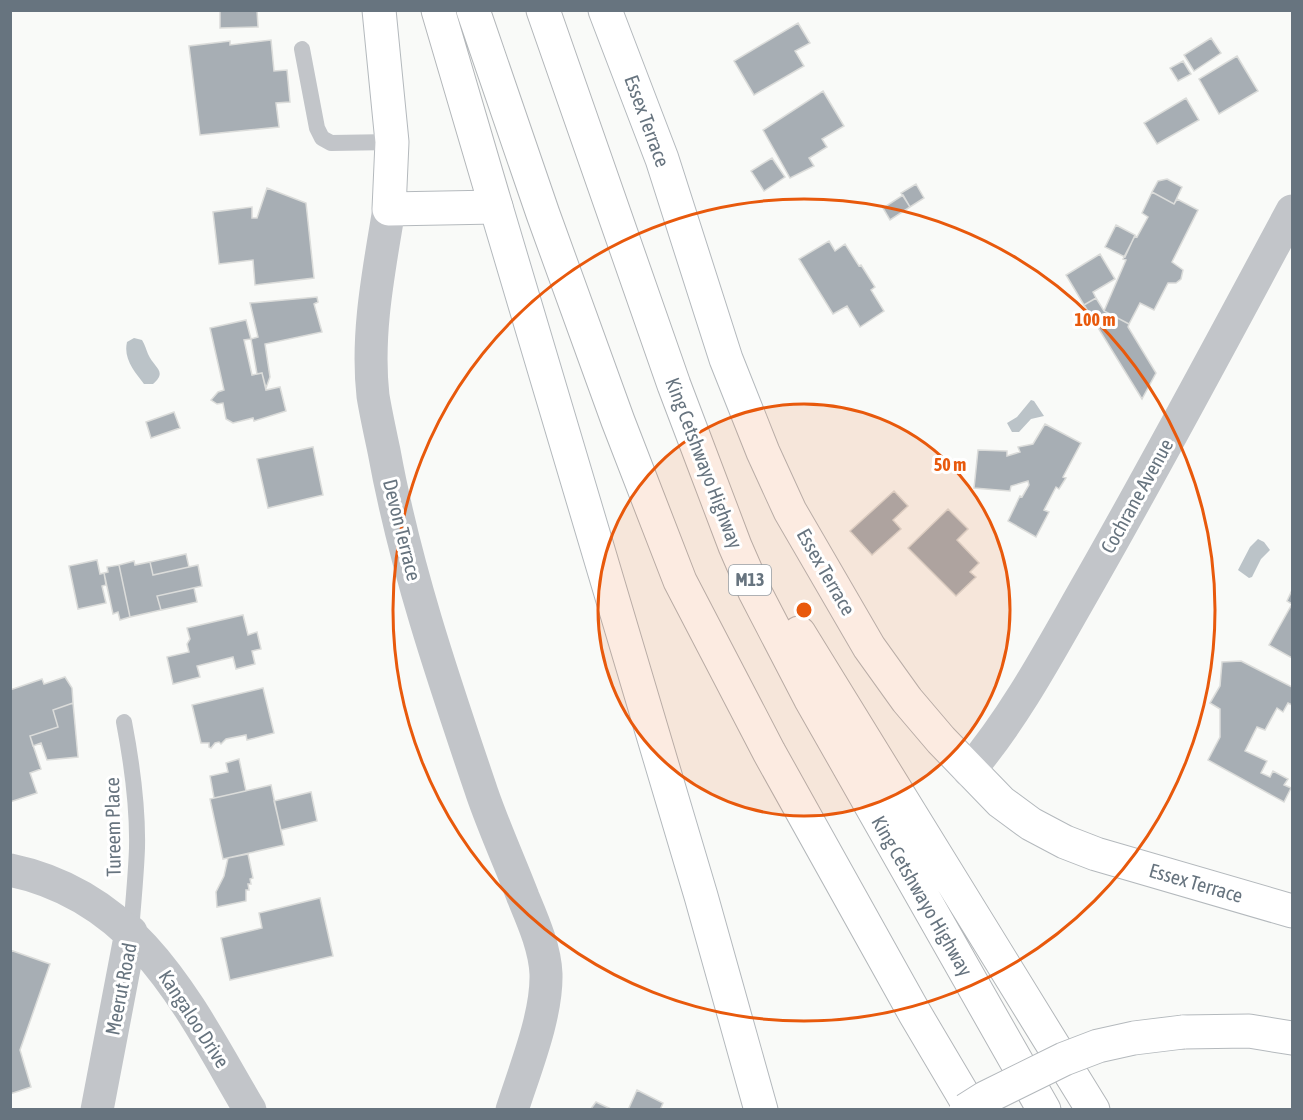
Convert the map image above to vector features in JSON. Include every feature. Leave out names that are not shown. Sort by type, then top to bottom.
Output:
[{"type":"main road","name":"Devon Terrace","points":[[379,10],[392,142],[389,209]]},
{"type":"main road","points":[[438,10],[638,691],[704,906],[760,1110]]},
{"type":"main road","points":[[473,10],[543,214],[626,442],[680,581],[775,763],[914,1012],[972,1110]]},
{"type":"main road","name":"King Cetshwayo Highway","points":[[543,10],[674,385],[755,592],[791,664],[1044,1110]]},
{"type":"main road","name":"Essex Terrace","points":[[605,10],[662,159],[726,359],[763,452],[790,511],[869,647],[907,700],[969,771],[1000,802],[1031,824],[1065,842],[1096,854],[1293,911]]},
{"type":"main road","points":[[389,209],[496,207]]},
{"type":"main road","points":[[717,498],[846,711],[1094,1110]]},
{"type":"main road","points":[[966,1110],[985,1098],[1064,1059],[1098,1046],[1134,1038],[1183,1032],[1249,1031],[1293,1038]]},
{"type":"main road","points":[[752,1077],[778,1110]]},
{"type":"street","name":"Devon Terrace","points":[[389,209],[375,295],[372,338],[373,394],[392,495],[410,567],[483,795],[534,924],[546,972],[545,996],[512,1110]]},
{"type":"street","name":"Cochrane Avenue","points":[[969,771],[993,742],[1027,690],[1110,547],[1293,212]]},
{"type":"street","name":"Meerut Road","points":[[10,870],[45,879],[65,888],[113,917],[131,932],[97,1110]]},
{"type":"street","name":"Kangaloo Drive","points":[[131,932],[173,981],[250,1110]]},
{"type":"lane","points":[[302,49],[317,128],[322,138],[331,143],[392,142]]},
{"type":"lane","name":"Tureem Place","points":[[124,722],[132,764],[136,809],[137,846],[131,932]]},
{"type":"shaded area","points":[[134,338],[142,340],[160,372],[153,384],[144,384],[128,360],[127,342]]},
{"type":"shaded area","points":[[1031,400],[1044,416],[1031,419],[1019,432],[1012,432],[1007,423],[1017,417]]},
{"type":"shaded area","points":[[1258,539],[1264,542],[1270,550],[1261,559],[1252,577],[1249,578],[1238,570],[1250,547]]},
{"type":"building","points":[[218,10],[257,10],[258,27],[220,28],[220,11]]},
{"type":"building","points":[[798,23],[810,43],[795,51],[804,66],[754,95],[734,61]]},
{"type":"building","points":[[1211,38],[1221,53],[1194,71],[1184,55]]},
{"type":"building","points":[[271,40],[274,71],[287,70],[290,102],[276,103],[279,127],[200,135],[189,46],[230,41],[230,45]]},
{"type":"building","points":[[1237,56],[1258,91],[1219,114],[1199,79]]},
{"type":"building","points":[[1183,61],[1191,74],[1178,81],[1170,68]]},
{"type":"building","points":[[823,91],[844,126],[822,139],[827,147],[809,158],[814,166],[790,178],[763,130]]},
{"type":"building","points":[[1186,98],[1199,120],[1157,144],[1144,123]]},
{"type":"building","points":[[772,158],[785,177],[764,191],[751,171]]},
{"type":"building","points":[[1167,179],[1182,187],[1174,204],[1152,192],[1158,181]]},
{"type":"building","points":[[916,184],[924,198],[910,207],[901,193]]},
{"type":"building","points":[[267,188],[306,203],[314,278],[255,285],[253,260],[219,264],[213,212],[252,207],[252,218],[257,218]]},
{"type":"building","points":[[1152,192],[1174,204],[1177,199],[1198,210],[1172,262],[1183,270],[1181,279],[1176,283],[1168,283],[1154,310],[1140,303],[1129,324],[1104,311],[1126,260],[1123,259],[1148,217],[1142,213]]},
{"type":"building","points":[[903,195],[910,207],[890,220],[883,208]]},
{"type":"building","points":[[1116,225],[1135,235],[1125,257],[1105,247]]},
{"type":"building","points":[[829,241],[835,251],[845,244],[875,287],[871,290],[884,311],[860,327],[847,306],[833,314],[799,259]]},
{"type":"building","points":[[1100,254],[1115,279],[1093,292],[1096,298],[1084,305],[1066,275]]},
{"type":"building","points":[[317,297],[318,302],[314,304],[322,332],[265,344],[270,377],[266,388],[262,373],[257,374],[251,339],[258,337],[250,303]]},
{"type":"building","points":[[1096,298],[1104,311],[1129,324],[1128,327],[1156,373],[1142,399],[1084,305]]},
{"type":"building","points":[[246,320],[251,339],[244,340],[252,375],[262,373],[266,390],[280,387],[286,411],[254,421],[253,418],[233,423],[226,419],[223,403],[217,404],[211,400],[218,392],[224,390],[210,328]]},
{"type":"building","points":[[174,412],[180,428],[151,438],[146,422]]},
{"type":"building","points":[[1045,424],[1081,443],[1063,477],[1066,478],[1059,489],[1056,487],[1044,510],[1049,512],[1036,537],[1008,521],[1020,496],[1022,497],[1029,485],[1028,481],[1011,486],[1010,491],[974,488],[978,450],[1007,451],[1007,456],[1020,452],[1018,447],[1033,444]]},
{"type":"building","points":[[313,447],[323,495],[268,508],[257,459]]},
{"type":"building","points":[[894,491],[908,506],[893,520],[901,529],[872,555],[850,531]]},
{"type":"building","points":[[948,509],[968,529],[957,540],[979,563],[970,572],[976,577],[956,596],[908,548]]},
{"type":"building","points":[[186,554],[189,567],[153,575],[150,562]]},
{"type":"building","points":[[97,560],[100,574],[104,573],[106,585],[102,586],[106,603],[78,609],[69,566]]},
{"type":"building","points":[[134,561],[135,565],[150,562],[153,575],[198,565],[202,586],[157,596],[161,610],[130,617],[119,565]]},
{"type":"building","points":[[119,565],[130,617],[120,620],[118,612],[113,614],[104,573],[108,572],[107,567]]},
{"type":"building","points":[[194,588],[197,602],[161,610],[157,596]]},
{"type":"building","points":[[1292,590],[1292,604],[1287,601]]},
{"type":"building","points":[[1292,604],[1292,658],[1269,645]]},
{"type":"building","points":[[243,615],[248,635],[257,632],[261,649],[252,651],[255,664],[236,669],[233,657],[197,666],[200,677],[173,684],[167,657],[189,652],[187,644],[190,639],[187,628]]},
{"type":"building","points":[[1241,661],[1292,687],[1292,705],[1288,703],[1283,712],[1277,708],[1265,730],[1257,727],[1245,751],[1267,761],[1261,773],[1270,777],[1273,771],[1288,779],[1284,785],[1291,788],[1284,802],[1208,760],[1220,737],[1220,709],[1210,703],[1220,686],[1222,662]]},
{"type":"building","points":[[65,677],[72,688],[73,703],[53,710],[58,727],[30,736],[41,769],[30,773],[37,793],[10,802],[10,690],[42,679],[44,684]]},
{"type":"building","points":[[263,688],[274,733],[247,740],[246,735],[226,739],[221,744],[215,743],[211,748],[209,743],[201,743],[192,705]]},
{"type":"building","points":[[73,703],[78,757],[47,760],[41,743],[33,746],[30,736],[58,727],[53,710]]},
{"type":"building","points":[[239,759],[246,791],[214,798],[210,776],[228,772],[226,763]]},
{"type":"building","points":[[271,785],[284,845],[223,859],[210,799]]},
{"type":"building","points":[[311,792],[317,821],[281,830],[274,801]]},
{"type":"building","points":[[248,854],[253,878],[250,879],[251,884],[248,884],[249,890],[246,890],[246,901],[217,907],[216,892],[224,876],[228,858]]},
{"type":"building","points":[[320,898],[333,956],[230,980],[221,938],[262,928],[259,913]]},
{"type":"building","points":[[10,950],[50,964],[20,1050],[31,1087],[10,1094]]},
{"type":"building","points":[[637,1090],[663,1103],[660,1110],[628,1110]]},
{"type":"building","points":[[596,1102],[613,1110],[590,1110]]}]
